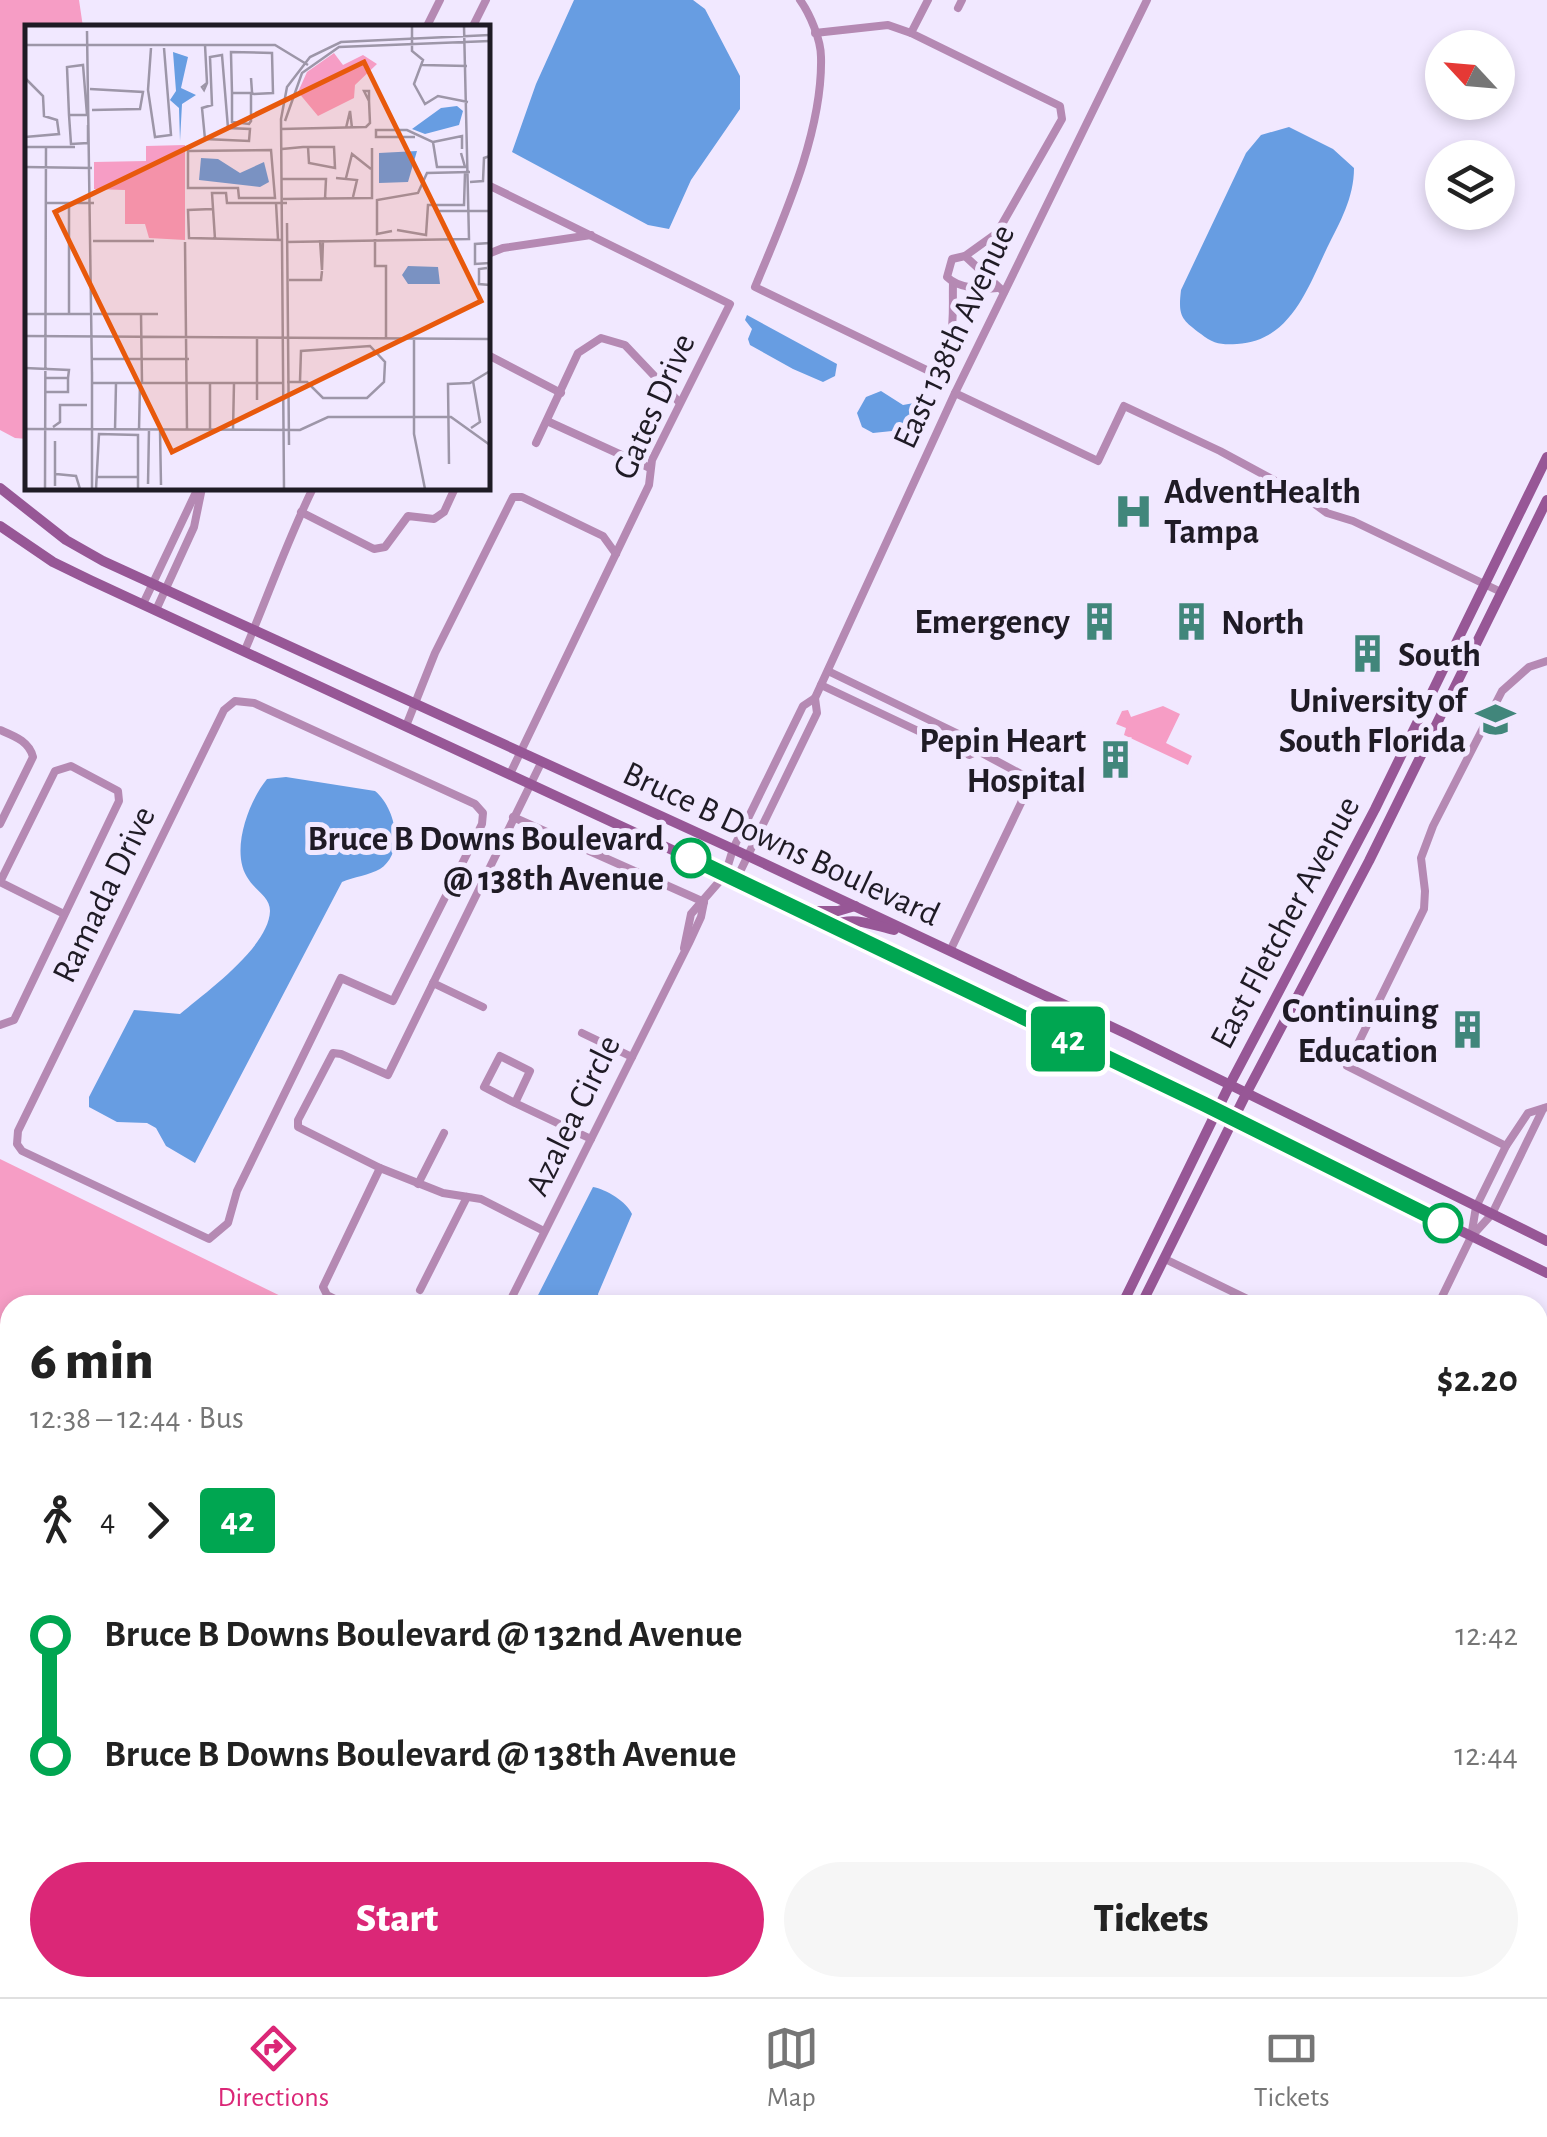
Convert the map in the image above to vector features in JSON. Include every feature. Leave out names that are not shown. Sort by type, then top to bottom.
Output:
[{"type":"main road","name":"East Fletcher Avenue","points":[[1127,1295],[1216,1110],[1375,809],[1547,457]]},
{"type":"main road","name":"Bruce B Downs Boulevard","points":[[0,488],[66,540],[103,561],[855,906],[1547,1241]]},
{"type":"main road","name":"East Fletcher Avenue","points":[[1146,1295],[1432,735],[1547,500]]},
{"type":"main road","name":"Bruce B Downs Boulevard","points":[[0,526],[53,562],[834,926],[1547,1272]]},
{"type":"main road","points":[[802,911],[838,911],[855,906]]},
{"type":"main road","points":[[834,926],[858,920],[924,939]]},
{"type":"street","points":[[428,25],[440,0]]},
{"type":"street","points":[[474,25],[486,0]]},
{"type":"street","points":[[800,0],[822,55],[814,115],[795,191],[755,287],[931,372],[948,347],[954,324],[954,283]]},
{"type":"street","points":[[911,33],[928,0]]},
{"type":"street","name":"East 138th Avenue","points":[[731,878],[748,856],[817,713],[816,698],[821,685],[1000,290],[1147,0]]},
{"type":"street","points":[[815,33],[888,25],[1060,106],[1062,118],[1008,218],[992,238],[952,259],[946,270],[954,283],[1000,290]]},
{"type":"street","name":"Gates Drive","points":[[490,187],[730,304],[679,402],[650,468],[649,484],[510,774]]},
{"type":"street","points":[[490,253],[591,235]]},
{"type":"street","points":[[964,256],[1000,290]]},
{"type":"street","points":[[536,443],[578,353],[592,342],[612,339],[624,345],[679,402]]},
{"type":"street","points":[[490,356],[560,393]]},
{"type":"street","points":[[956,393],[1098,462],[1124,406],[1220,452],[1327,513],[1353,521],[1501,592]]},
{"type":"street","points":[[548,420],[650,468]]},
{"type":"street","points":[[143,604],[199,490]]},
{"type":"street","points":[[156,610],[194,527],[200,490]]},
{"type":"street","points":[[245,650],[289,534],[312,490]]},
{"type":"street","points":[[301,512],[374,549],[385,546],[408,516],[434,518],[444,512],[454,490]]},
{"type":"street","points":[[406,726],[412,704],[508,502],[514,497],[522,497],[603,536],[616,554]]},
{"type":"street","points":[[1506,1146],[1348,1066],[1420,920],[1426,891],[1421,858],[1433,826],[1502,691],[1529,668],[1547,662]]},
{"type":"street","points":[[828,671],[975,742],[978,751],[1032,780],[950,951]]},
{"type":"street","points":[[821,685],[969,755],[978,751]]},
{"type":"street","name":"East 138th Avenue","points":[[731,878],[733,849],[803,706],[816,698]]},
{"type":"street","name":"Ramada Drive","points":[[235,701],[254,703],[378,759],[475,804],[483,813],[482,824],[393,1002],[341,978],[237,1191],[228,1223],[219,1233],[210,1239],[22,1150],[18,1144],[23,1119],[224,710],[235,701]]},
{"type":"street","points":[[0,730],[23,741],[31,749],[32,757],[0,824]]},
{"type":"street","points":[[1432,735],[1470,752]]},
{"type":"street","points":[[542,761],[388,1076],[333,1053],[298,1127],[380,1168],[418,1184],[482,1199],[544,1231]]},
{"type":"street","points":[[0,1026],[14,1020],[119,801],[118,791],[110,785],[70,766],[54,771],[0,882],[64,914]]},
{"type":"street","points":[[514,818],[704,902]]},
{"type":"street","name":"Azalea Circle","points":[[684,948],[691,914],[731,878]]},
{"type":"street","points":[[682,894],[691,914]]},
{"type":"street","name":"Azalea Circle","points":[[513,1295],[701,916],[704,902]]},
{"type":"street","points":[[433,983],[482,1007]]},
{"type":"street","points":[[582,1032],[632,1057]]},
{"type":"street","points":[[515,1103],[530,1071],[500,1056],[484,1087],[515,1103],[591,1139]]},
{"type":"street","points":[[1443,1295],[1471,1237],[1476,1207],[1506,1146],[1528,1113],[1545,1108]]},
{"type":"street","points":[[1471,1237],[1492,1214],[1545,1108]]},
{"type":"street","points":[[418,1184],[444,1133]]},
{"type":"street","points":[[326,1295],[323,1286],[380,1168]]},
{"type":"street","points":[[420,1290],[466,1197]]},
{"type":"street","points":[[1164,1259],[1239,1295]]},
{"type":"shaded area","points":[[0,0],[79,0],[83,25],[25,25],[25,439],[0,430]]},
{"type":"shaded area","points":[[1163,706],[1180,714],[1166,743],[1192,756],[1188,765],[1124,735],[1126,728],[1116,724],[1122,711],[1128,710],[1131,717]]},
{"type":"shaded area","points":[[0,1159],[279,1295],[0,1295]]},
{"type":"water","points":[[574,0],[693,0],[705,9],[740,76],[740,109],[691,180],[669,229],[648,225],[512,152],[536,84]]},
{"type":"water","points":[[1289,127],[1333,149],[1354,168],[1349,200],[1304,296],[1283,323],[1255,341],[1214,342],[1182,316],[1181,290],[1246,153],[1261,135]]},
{"type":"water","points":[[747,315],[837,364],[835,376],[823,382],[750,345],[752,329],[745,320]]},
{"type":"water","points":[[881,391],[903,405],[914,403],[922,407],[911,429],[873,433],[862,427],[857,413],[866,397]]},
{"type":"water","points":[[286,777],[375,791],[392,818],[393,852],[380,869],[342,882],[195,1163],[166,1146],[156,1128],[147,1123],[117,1122],[89,1107],[89,1097],[134,1010],[180,1014],[234,968],[259,939],[270,911],[243,869],[243,828],[267,779]]},
{"type":"water","points":[[593,1187],[626,1205],[632,1214],[598,1295],[538,1295]]},
{"type":"bus line","name":"42","points":[[691,858],[1443,1223]]},
{"type":"place","name":"AdventHealth Tampa","points":[[1134,511]]},
{"type":"place","name":"Emergency","points":[[1100,621]]},
{"type":"place","name":"North","points":[[1191,622]]},
{"type":"place","name":"South","points":[[1368,654]]},
{"type":"place","name":"University of South Florida","points":[[1496,720]]},
{"type":"place","name":"Pepin Heart Hospital","points":[[1116,760]]},
{"type":"place","name":"Bruce B Downs Boulevard @ 138th Avenue","points":[[691,858]]},
{"type":"place","name":"Continuing Education","points":[[1468,1030]]}]
